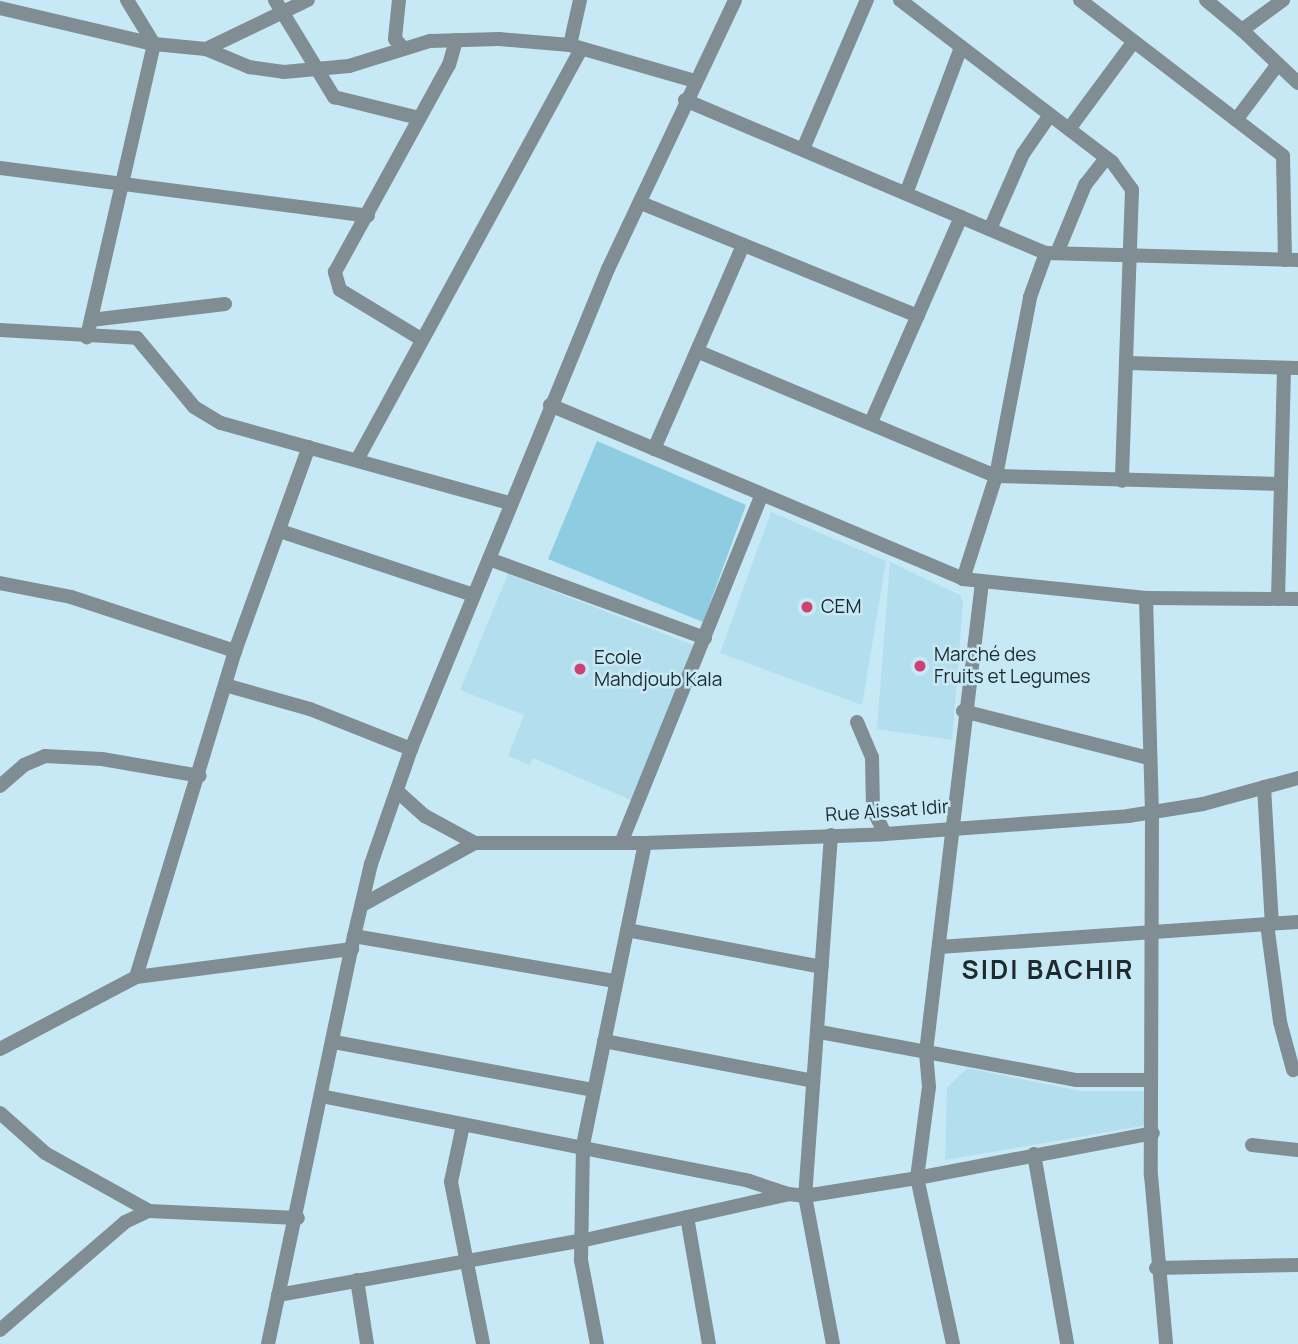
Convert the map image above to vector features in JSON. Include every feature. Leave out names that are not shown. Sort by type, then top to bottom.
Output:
[{"type":"street","points":[[87,337],[125,182],[154,44],[127,0]]},
{"type":"street","points":[[206,49],[278,6],[308,0]]},
{"type":"street","points":[[399,0],[395,38],[403,48]]},
{"type":"street","points":[[357,460],[576,47],[580,0]]},
{"type":"street","points":[[803,149],[867,0]]},
{"type":"street","points":[[900,0],[1107,158],[1132,190],[1122,481]]},
{"type":"street","points":[[685,100],[1051,253],[1292,260],[1283,156],[1080,0]]},
{"type":"street","points":[[1206,0],[1297,79]]},
{"type":"street","points":[[1242,30],[1283,0]]},
{"type":"street","points":[[268,1344],[298,1218],[353,942],[411,749],[550,405],[729,1]]},
{"type":"street","points":[[278,6],[316,72],[334,97],[419,118]]},
{"type":"street","points":[[0,8],[154,44],[206,49],[249,67],[316,72],[403,48],[456,40],[576,47],[695,80]]},
{"type":"street","points":[[421,339],[340,290],[335,272],[449,65],[456,40]]},
{"type":"street","points":[[1069,129],[1134,41]]},
{"type":"street","points":[[906,191],[961,47]]},
{"type":"street","points":[[1236,120],[1278,64]]},
{"type":"street","points":[[990,229],[1023,154],[1050,115]]},
{"type":"street","points":[[962,579],[996,476],[1030,297],[1085,185],[1107,158]]},
{"type":"street","points":[[0,168],[125,182],[368,216]]},
{"type":"street","points":[[641,203],[918,316]]},
{"type":"street","points":[[871,422],[961,217]]},
{"type":"street","points":[[654,449],[699,352],[743,245]]},
{"type":"street","points":[[91,320],[225,304]]},
{"type":"street","points":[[0,330],[137,338],[194,407],[209,417],[510,503]]},
{"type":"street","points":[[699,352],[996,476],[1281,484]]},
{"type":"street","points":[[1127,363],[1291,368],[1281,484],[1278,599]]},
{"type":"street","points":[[550,405],[761,497],[962,579],[1146,598],[1298,599]]},
{"type":"street","points":[[136,977],[200,776],[235,651],[310,447]]},
{"type":"street","points":[[621,843],[761,497]]},
{"type":"street","points":[[280,531],[473,595]]},
{"type":"street","points":[[489,559],[705,638]]},
{"type":"street","points":[[953,1344],[917,1178],[929,1087],[926,1052],[953,826],[963,711],[982,581]]},
{"type":"street","points":[[0,583],[71,597],[235,651]]},
{"type":"street","points":[[1146,598],[1152,813],[1150,1080],[1156,1268],[1166,1344]]},
{"type":"street","points":[[225,685],[310,709],[411,749]]},
{"type":"street","points":[[963,711],[1149,758]]},
{"type":"street","points":[[857,722],[872,757],[873,810],[885,834]]},
{"type":"street","points":[[0,786],[24,765],[45,756],[102,759],[200,776]]},
{"type":"street","name":"Rue Aissat Idir","points":[[475,843],[645,843],[885,834],[953,826],[1152,813],[1298,778]]},
{"type":"street","points":[[1264,788],[1269,924],[1280,1022],[1293,1070]]},
{"type":"street","points":[[397,791],[425,816],[475,843]]},
{"type":"street","points":[[831,835],[820,1032],[813,1081],[805,1196],[833,1344]]},
{"type":"street","points":[[362,905],[475,843]]},
{"type":"street","points":[[597,1344],[581,1241],[583,1151],[593,1090],[645,843]]},
{"type":"street","points":[[939,947],[1298,922]]},
{"type":"street","points":[[627,930],[822,967]]},
{"type":"street","points":[[0,1049],[136,977],[305,952],[353,942],[615,981]]},
{"type":"street","points":[[820,1032],[1077,1080],[1150,1080]]},
{"type":"street","points":[[604,1041],[813,1081]]},
{"type":"street","points":[[334,1042],[593,1090]]},
{"type":"street","points":[[321,1096],[583,1151],[749,1181],[789,1194],[805,1196],[917,1178],[1153,1133]]},
{"type":"street","points":[[0,1113],[44,1153],[149,1210],[298,1218]]},
{"type":"street","points":[[463,1125],[451,1182],[483,1344]]},
{"type":"street","points":[[1252,1145],[1298,1150]]},
{"type":"street","points":[[1034,1154],[1067,1344]]},
{"type":"street","points":[[278,1295],[581,1241],[789,1194]]},
{"type":"street","points":[[0,1330],[125,1222],[149,1210]]},
{"type":"street","points":[[687,1217],[709,1344]]},
{"type":"street","points":[[1156,1268],[1298,1265]]},
{"type":"street","points":[[357,1280],[367,1344]]},
{"type":"shaded area","points":[[597,441],[746,505],[703,622],[548,559]]},
{"type":"shaded area","name":"CEM","points":[[771,512],[886,561],[862,705],[720,653]]},
{"type":"shaded area","name":"Marché des Fruits et Legumes","points":[[890,562],[960,595],[963,602],[952,740],[877,729]]},
{"type":"shaded area","name":"Ecole Mahdjoub Kala","points":[[508,574],[701,648],[638,803],[533,758],[530,765],[508,756],[524,715],[460,690]]},
{"type":"shaded area","points":[[967,1068],[1080,1091],[1143,1091],[1152,1095],[1152,1119],[1142,1126],[945,1160],[947,1088]]},
{"type":"place","name":"CEM","points":[[807,607]]},
{"type":"place","name":"Marché des Fruits et Legumes","points":[[920,666]]},
{"type":"place","name":"Ecole Mahdjoub Kala","points":[[580,669]]},
{"type":"district","name":"SIDI BACHIR","points":[[1048,970]]}]
